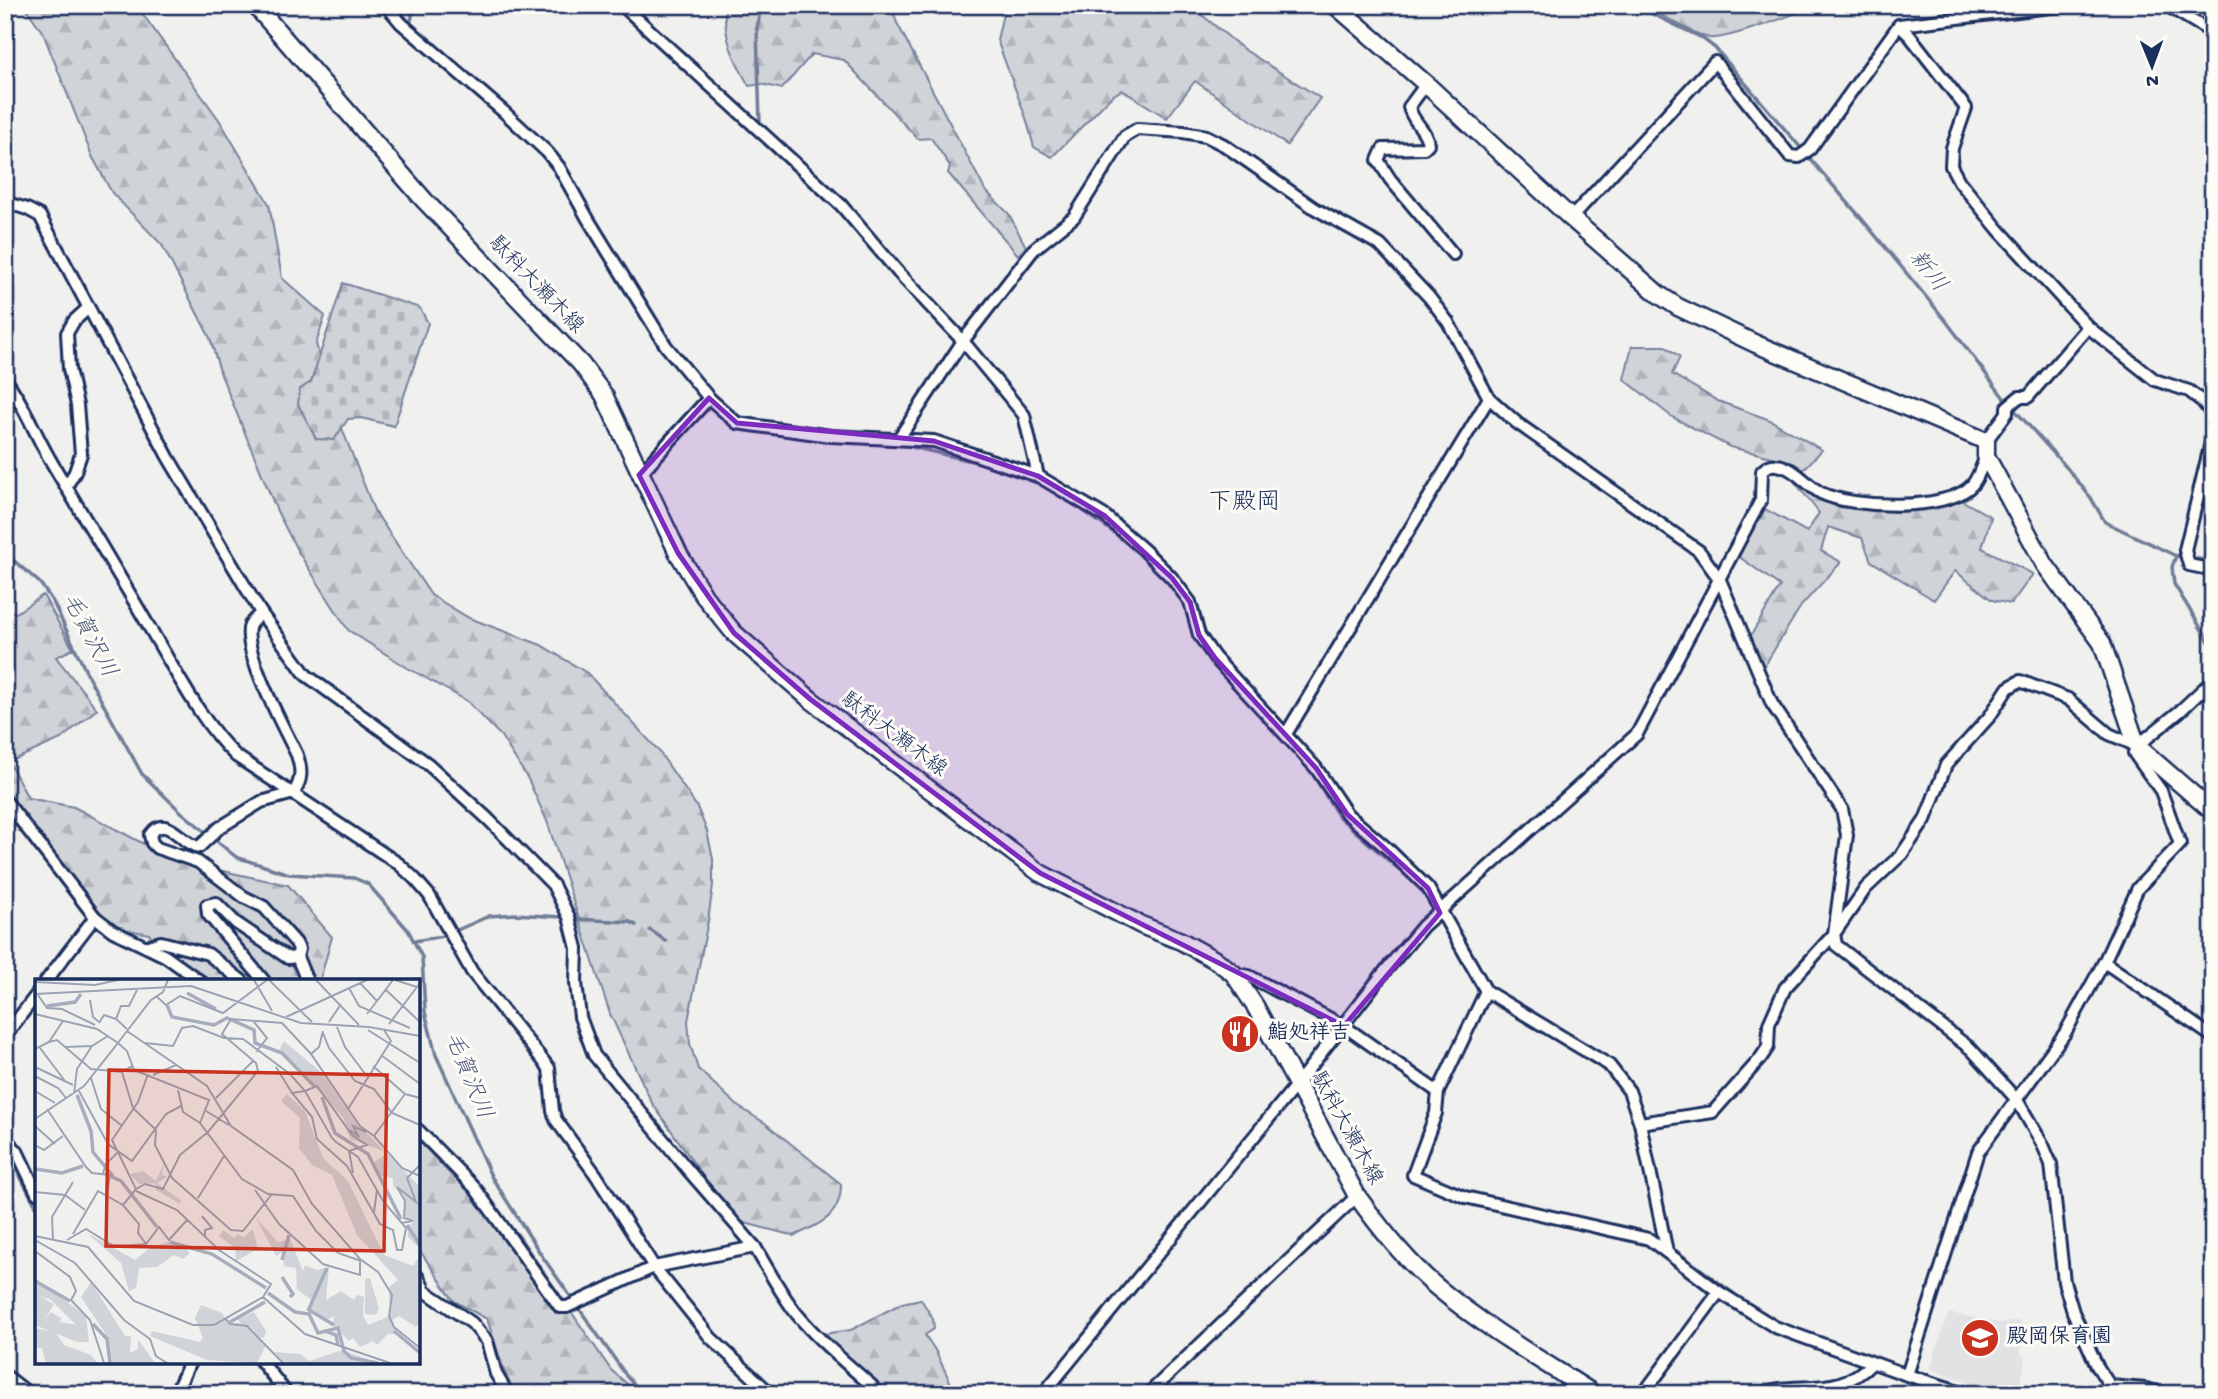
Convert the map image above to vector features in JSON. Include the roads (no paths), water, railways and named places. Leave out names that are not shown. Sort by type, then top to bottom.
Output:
[{"type":"main road","name":"駄科大瀬木線","points":[[255,5],[424,200],[582,364],[604,395],[639,475],[678,553],[704,596],[734,633],[810,699],[1040,873],[1141,925],[1181,941],[1233,973],[1255,1006],[1357,1196],[1375,1220],[1436,1287],[1594,1394]]},
{"type":"main road","points":[[1335,5],[1658,294],[1678,307],[1756,344],[1986,448],[2045,565],[2102,643],[2137,746],[2213,812]]},
{"type":"street","points":[[386,5],[401,23],[547,152],[559,167],[666,346],[709,398],[737,423],[831,436],[934,441],[1038,476],[1105,516],[1172,578],[1190,602],[1199,635],[1215,658],[1316,768],[1347,814],[1428,888],[1484,994],[1609,1065],[1629,1091],[1640,1123],[1667,1252]]},
{"type":"street","points":[[622,5],[841,205],[898,272],[964,341],[1024,415],[1038,476]]},
{"type":"street","points":[[1571,218],[1715,62],[1790,156],[1799,156],[1810,149],[1899,25],[2068,5]]},
{"type":"street","points":[[2166,5],[2213,33]]},
{"type":"street","points":[[1899,25],[1966,107],[1952,148],[1951,166],[1959,181],[1999,230],[2088,327],[2155,380],[2189,391],[2203,402],[2213,415]]},
{"type":"street","points":[[1426,84],[1409,107],[1410,115],[1428,139],[1428,144],[1424,148],[1383,149],[1378,160],[1390,179],[1453,254]]},
{"type":"street","points":[[899,438],[964,341],[1034,249],[1074,217],[1125,136],[1137,129],[1206,136],[1224,145],[1314,208],[1381,245],[1448,322],[1489,398],[1517,423],[1699,551],[1720,580],[1772,704],[1842,809],[1847,835],[1834,934],[1836,945],[1971,1049],[2017,1100],[2043,1144],[2051,1164],[2064,1282],[2073,1312],[2097,1366],[2110,1386]]},
{"type":"street","points":[[5,202],[40,216],[87,309],[168,457],[261,613],[306,675],[428,764],[516,846],[553,885],[569,917],[577,948],[576,983],[580,1017],[594,1055],[755,1247],[796,1313],[872,1386],[876,1394]]},
{"type":"street","points":[[67,485],[81,454],[69,369],[67,332],[87,309]]},
{"type":"street","points":[[1043,1394],[1423,926],[1637,734],[1761,500],[1762,471],[1768,465],[1788,468],[1821,493],[1851,503],[1911,504],[1948,498],[1970,487],[1986,448],[2011,404],[2019,397],[2028,397],[2088,327]]},
{"type":"street","points":[[5,379],[20,399],[51,461],[174,670],[223,744],[236,756],[399,864],[429,895],[472,972],[550,1068],[556,1120],[596,1175],[654,1267],[711,1338],[771,1394]]},
{"type":"street","points":[[639,475],[709,398]]},
{"type":"street","points":[[1286,734],[1489,398]]},
{"type":"street","points":[[2213,433],[2185,552],[2189,565],[2213,570]]},
{"type":"street","points":[[261,613],[250,626],[249,639],[254,660],[302,769],[300,782],[294,793],[261,802],[216,831],[199,847],[192,846],[173,829],[163,825],[155,828],[150,835],[156,848],[198,862],[244,897],[264,907],[296,943],[299,949],[297,957],[306,979]]},
{"type":"street","points":[[1907,1375],[1979,1152],[2065,1033],[2104,962],[2138,888],[2179,844],[2161,791],[2134,753],[2137,746],[2213,680]]},
{"type":"street","points":[[1640,1123],[1713,1112],[1768,1047],[1769,1024],[1785,988],[1834,934],[1866,888],[1902,855],[1925,820],[1946,765],[1990,716],[2008,688],[2020,681],[2068,699],[2109,734],[2137,746]]},
{"type":"street","points":[[5,800],[95,917],[113,931],[148,946],[197,979]]},
{"type":"street","points":[[262,979],[208,914],[207,905],[216,904],[236,923],[288,958],[297,957]]},
{"type":"street","points":[[48,979],[95,917]]},
{"type":"street","points":[[148,946],[162,942],[208,954],[239,979]]},
{"type":"street","points":[[2104,962],[2213,1037]]},
{"type":"street","points":[[1233,973],[1249,976],[1343,1026],[1437,1092]]},
{"type":"street","points":[[1484,994],[1437,1092],[1436,1113],[1413,1175],[1465,1197],[1649,1239],[1719,1292],[1775,1328],[1968,1394]]},
{"type":"street","points":[[5,1036],[35,997]]},
{"type":"street","points":[[420,1132],[475,1188],[560,1307],[569,1306],[654,1267],[755,1247]]},
{"type":"street","points":[[5,1139],[17,1151],[35,1189]]},
{"type":"street","points":[[1148,1394],[1357,1196]]},
{"type":"street","points":[[420,1281],[425,1291],[472,1323],[487,1341],[496,1374],[508,1394]]},
{"type":"street","points":[[1643,1394],[1719,1292]]},
{"type":"street","points":[[1756,1394],[1783,1388],[1837,1385],[1860,1376],[1872,1363]]},
{"type":"street","points":[[175,1394],[189,1364]]},
{"type":"street","points":[[264,1364],[287,1394]]},
{"type":"street","points":[[5,1375],[29,1394]]},
{"type":"street","points":[[2098,1394],[2110,1386],[2168,1394]]},
{"type":"waterway","points":[[403,5],[403,14],[410,24],[513,112],[557,154],[563,165]]},
{"type":"waterway","points":[[410,24],[415,5]]},
{"type":"waterway","points":[[760,123],[757,29],[761,5]]},
{"type":"waterway","name":"新川","points":[[1609,5],[1644,10],[1702,38],[1715,48],[1861,218],[1946,321],[2004,398],[2067,468],[2091,498],[2105,522],[2183,557]]},
{"type":"waterway","points":[[591,230],[590,234],[660,345]]},
{"type":"waterway","points":[[709,405],[727,423],[745,430],[842,442],[908,446],[980,463],[1040,484],[1130,544]]},
{"type":"waterway","points":[[1135,549],[1150,563]]},
{"type":"waterway","name":"毛賀沢川","points":[[5,553],[40,583],[53,602],[90,680],[142,774],[180,811],[236,857],[289,874],[354,878],[368,884],[408,930],[422,957],[425,1012],[436,1055],[491,1176],[542,1256],[628,1378],[643,1394]]},
{"type":"waterway","points":[[2176,556],[2172,567],[2174,584],[2213,648]]},
{"type":"waterway","name":"新川","points":[[2191,558],[2213,561]]},
{"type":"waterway","points":[[1183,600],[1189,619]]},
{"type":"waterway","points":[[1195,637],[1221,673],[1309,768],[1339,817],[1420,888],[1434,911]]},
{"type":"waterway","points":[[455,931],[489,916],[515,914],[561,917]]},
{"type":"waterway","points":[[576,919],[630,922],[636,925]]},
{"type":"waterway","points":[[1440,920],[1479,991],[1487,1000],[1610,1074]]},
{"type":"waterway","points":[[650,930],[666,941]]},
{"type":"waterway","points":[[415,941],[443,936]]},
{"type":"waterway","points":[[5,1148],[35,1204]]},
{"type":"waterway","points":[[1675,1250],[1745,1302]]},
{"type":"waterway","points":[[255,1364],[279,1394]]},
{"type":"waterway","points":[[1932,1377],[1987,1394]]},
{"type":"place","name":"鮨処祥吉","points":[[1240,1034]]},
{"type":"place","name":"殿岡保育園","points":[[1980,1338]]},
{"type":"district","name":"下殿岡","points":[[1244,503]]}]
